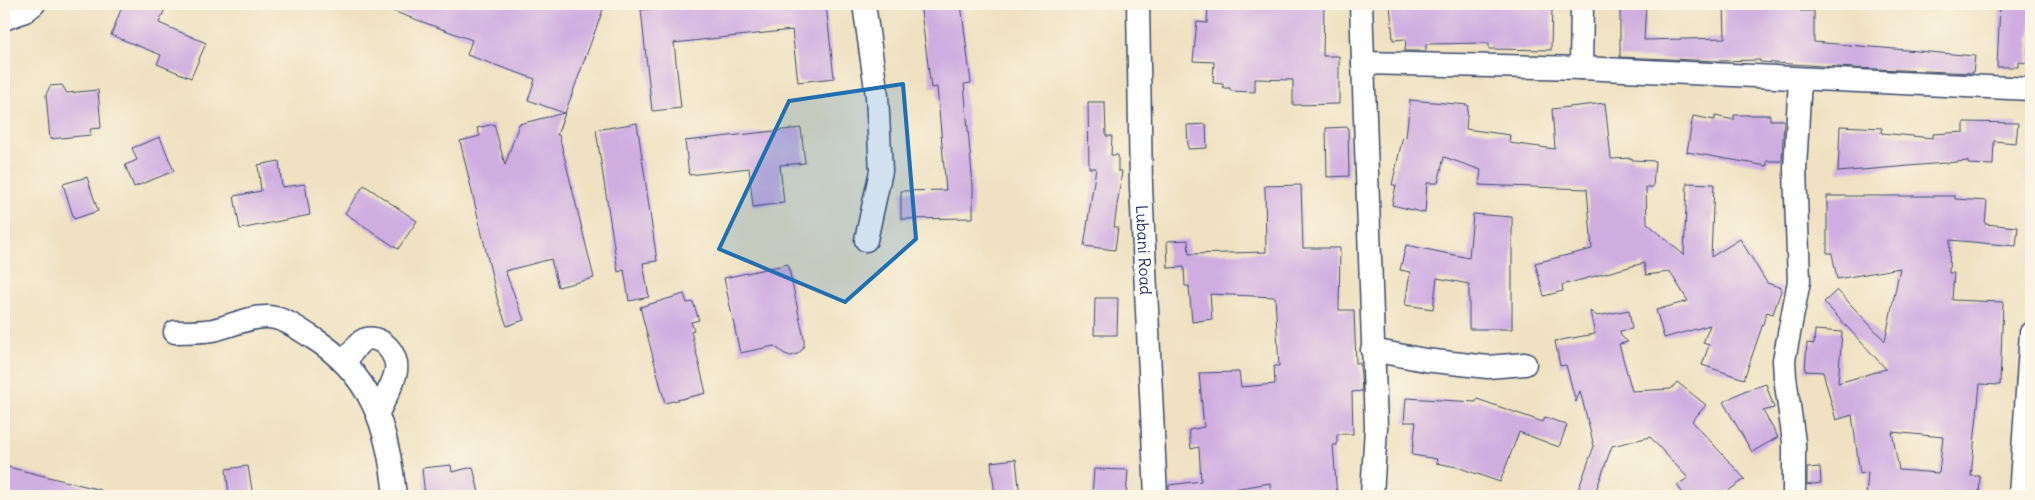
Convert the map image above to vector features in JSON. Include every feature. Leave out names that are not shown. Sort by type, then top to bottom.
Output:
[{"type":"street","points":[[4,19],[25,11],[34,4]]},
{"type":"street","points":[[864,4],[877,96],[881,171],[866,240]]},
{"type":"street","name":"Lubani Road","points":[[1138,4],[1141,187],[1156,496]]},
{"type":"street","points":[[1361,4],[1376,427],[1372,496]]},
{"type":"street","points":[[1581,68],[1582,4]]},
{"type":"street","points":[[1363,63],[1581,68],[1800,80],[2031,89]]},
{"type":"street","points":[[1794,496],[1794,442],[1784,360],[1799,281],[1795,169],[1800,80]]},
{"type":"street","points":[[175,332],[212,330],[253,318],[269,317],[284,320],[328,347],[345,362],[366,390],[378,413],[389,453],[395,496]]},
{"type":"street","points":[[2020,496],[2030,383],[2031,333]]},
{"type":"street","points":[[345,362],[362,341],[373,339],[385,344],[395,357],[396,370],[378,413]]},
{"type":"street","points":[[1372,350],[1425,360],[1488,367],[1525,364]]},
{"type":"highlighted area","points":[[903,84],[916,239],[845,302],[719,249],[789,101]]},
{"type":"building","points":[[123,4],[167,4],[159,23],[206,43],[191,78],[157,64],[161,55],[111,35]]},
{"type":"building","points":[[379,4],[605,4],[557,135],[559,135],[594,278],[558,287],[551,259],[505,271],[524,320],[507,326],[498,302],[460,141],[480,136],[477,128],[494,124],[505,165],[519,124],[564,113],[528,100],[535,79],[467,55],[472,40],[379,6]]},
{"type":"building","points":[[698,4],[826,4],[834,78],[798,82],[792,30],[674,43],[681,108],[652,111],[641,10]]},
{"type":"building","points":[[920,4],[961,4],[971,83],[964,84],[973,186],[973,218],[901,219],[901,191],[946,190],[937,87],[931,88]]},
{"type":"building","points":[[1208,4],[1324,4],[1323,56],[1339,56],[1339,104],[1293,105],[1293,80],[1255,79],[1255,92],[1230,91],[1230,88],[1223,88],[1223,84],[1213,83],[1214,62],[1193,61],[1197,22],[1207,23]]},
{"type":"building","points":[[1390,4],[1552,4],[1551,50],[1489,49],[1489,43],[1426,44],[1426,51],[1405,51],[1406,39],[1393,40]]},
{"type":"building","points":[[1620,4],[1646,4],[1644,40],[1725,38],[1724,4],[1800,4],[1800,11],[1814,11],[1814,42],[1975,56],[1973,73],[1854,68],[1760,62],[1760,60],[1718,61],[1620,57]]},
{"type":"building","points":[[2000,4],[2031,4],[2031,36],[2029,35],[2027,63],[2018,62],[2018,67],[1997,67]]},
{"type":"building","points":[[62,85],[67,93],[98,90],[101,128],[90,129],[91,135],[50,139],[46,95],[50,86]]},
{"type":"building","points":[[1410,100],[1468,105],[1466,129],[1510,135],[1509,143],[1555,149],[1552,109],[1605,103],[1611,159],[1632,158],[1632,160],[1655,161],[1653,187],[1646,187],[1647,223],[1684,255],[1687,183],[1714,184],[1711,257],[1740,239],[1767,283],[1782,288],[1773,314],[1767,312],[1744,379],[1702,365],[1709,345],[1703,343],[1710,325],[1664,338],[1656,310],[1688,301],[1670,272],[1646,275],[1644,263],[1562,285],[1563,291],[1544,296],[1535,263],[1592,249],[1587,189],[1479,185],[1481,170],[1444,157],[1438,183],[1427,183],[1425,213],[1392,205],[1396,185],[1392,185],[1403,136],[1406,137]]},
{"type":"building","points":[[1088,102],[1105,102],[1106,136],[1112,136],[1111,155],[1118,155],[1118,171],[1122,171],[1114,227],[1118,227],[1115,250],[1084,246],[1096,168],[1089,168]]},
{"type":"building","points":[[1734,115],[1770,115],[1770,120],[1784,120],[1782,161],[1767,161],[1767,166],[1687,152],[1693,116],[1715,120],[1715,116],[1734,120]]},
{"type":"building","points":[[1964,122],[2018,123],[2016,143],[1994,141],[1993,165],[1968,164],[1968,161],[1838,172],[1840,126],[1882,128],[1881,133],[1933,138],[1933,134],[1964,132]]},
{"type":"building","points":[[637,123],[657,261],[643,263],[649,297],[629,301],[624,270],[618,272],[596,130]]},
{"type":"building","points":[[1206,124],[1207,148],[1188,149],[1187,125]]},
{"type":"building","points":[[1348,127],[1349,176],[1327,177],[1326,128]]},
{"type":"building","points":[[801,128],[805,163],[780,165],[784,203],[753,207],[749,168],[689,175],[685,141]]},
{"type":"building","points":[[160,137],[174,171],[134,187],[125,165],[137,160],[132,148]]},
{"type":"building","points":[[279,161],[282,187],[305,184],[310,215],[240,229],[234,196],[261,191],[258,165]]},
{"type":"building","points":[[87,177],[98,211],[74,219],[63,184]]},
{"type":"building","points":[[364,185],[417,221],[398,249],[345,213]]},
{"type":"building","points":[[1301,185],[1303,248],[1340,248],[1339,310],[1354,310],[1356,363],[1360,363],[1362,391],[1352,392],[1353,434],[1337,434],[1337,445],[1333,445],[1337,496],[1271,496],[1270,483],[1234,489],[1234,496],[1169,496],[1169,485],[1201,481],[1199,447],[1191,449],[1189,430],[1204,427],[1199,373],[1239,372],[1241,387],[1275,384],[1274,366],[1279,366],[1275,297],[1210,294],[1212,319],[1192,322],[1189,286],[1185,286],[1184,267],[1168,268],[1167,241],[1188,240],[1189,254],[1266,252],[1265,186]]},
{"type":"building","points":[[1827,196],[1955,196],[1955,199],[1987,201],[1985,224],[2018,227],[2016,246],[1950,240],[1949,273],[1954,273],[1952,300],[2003,302],[2000,385],[1980,384],[1971,476],[1980,476],[1979,496],[1866,496],[1868,472],[1860,474],[1852,415],[1836,420],[1823,372],[1805,371],[1807,343],[1814,344],[1815,330],[1842,332],[1838,383],[1886,369],[1824,302],[1837,290],[1885,341],[1900,268],[1837,279],[1832,253],[1827,253]],"holes":[[[1892,432],[1943,437],[1939,473],[1899,470]]]},
{"type":"building","points":[[1473,214],[1512,217],[1512,329],[1469,329],[1469,284],[1437,278],[1433,309],[1405,305],[1410,272],[1400,270],[1406,245],[1469,258]]},
{"type":"building","points":[[788,264],[804,339],[802,350],[791,356],[774,346],[740,353],[724,278]]},
{"type":"building","points":[[684,294],[687,303],[693,302],[699,320],[691,322],[694,330],[691,331],[706,393],[665,403],[640,307]]},
{"type":"building","points":[[1095,298],[1118,298],[1117,335],[1094,335]]},
{"type":"building","points":[[1629,310],[1632,329],[1620,331],[1621,336],[1628,342],[1619,344],[1632,391],[1671,389],[1677,382],[1706,405],[1692,421],[1745,479],[1721,496],[1685,496],[1677,485],[1688,478],[1650,437],[1612,446],[1594,496],[1576,496],[1594,446],[1580,391],[1576,402],[1566,365],[1560,366],[1555,341],[1595,334],[1590,311],[1597,316]]},
{"type":"building","points":[[1766,384],[1774,408],[1763,411],[1778,437],[1752,452],[1723,402],[1744,391]]},
{"type":"building","points":[[1406,398],[1476,402],[1477,399],[1543,422],[1545,417],[1567,425],[1559,447],[1519,432],[1500,482],[1457,467],[1436,463],[1437,459],[1412,455],[1416,422],[1404,422]]},
{"type":"building","points":[[1016,459],[1020,496],[995,496],[991,462]]},
{"type":"building","points":[[451,465],[452,472],[473,467],[479,493],[465,496],[425,496],[422,468]]},
{"type":"building","points":[[4,466],[101,490],[100,496],[4,496]]},
{"type":"building","points":[[248,466],[253,496],[229,496],[226,469]]},
{"type":"building","points":[[1820,467],[1821,483],[1807,485],[1807,468]]},
{"type":"building","points":[[1094,469],[1128,470],[1126,496],[1092,496]]}]
